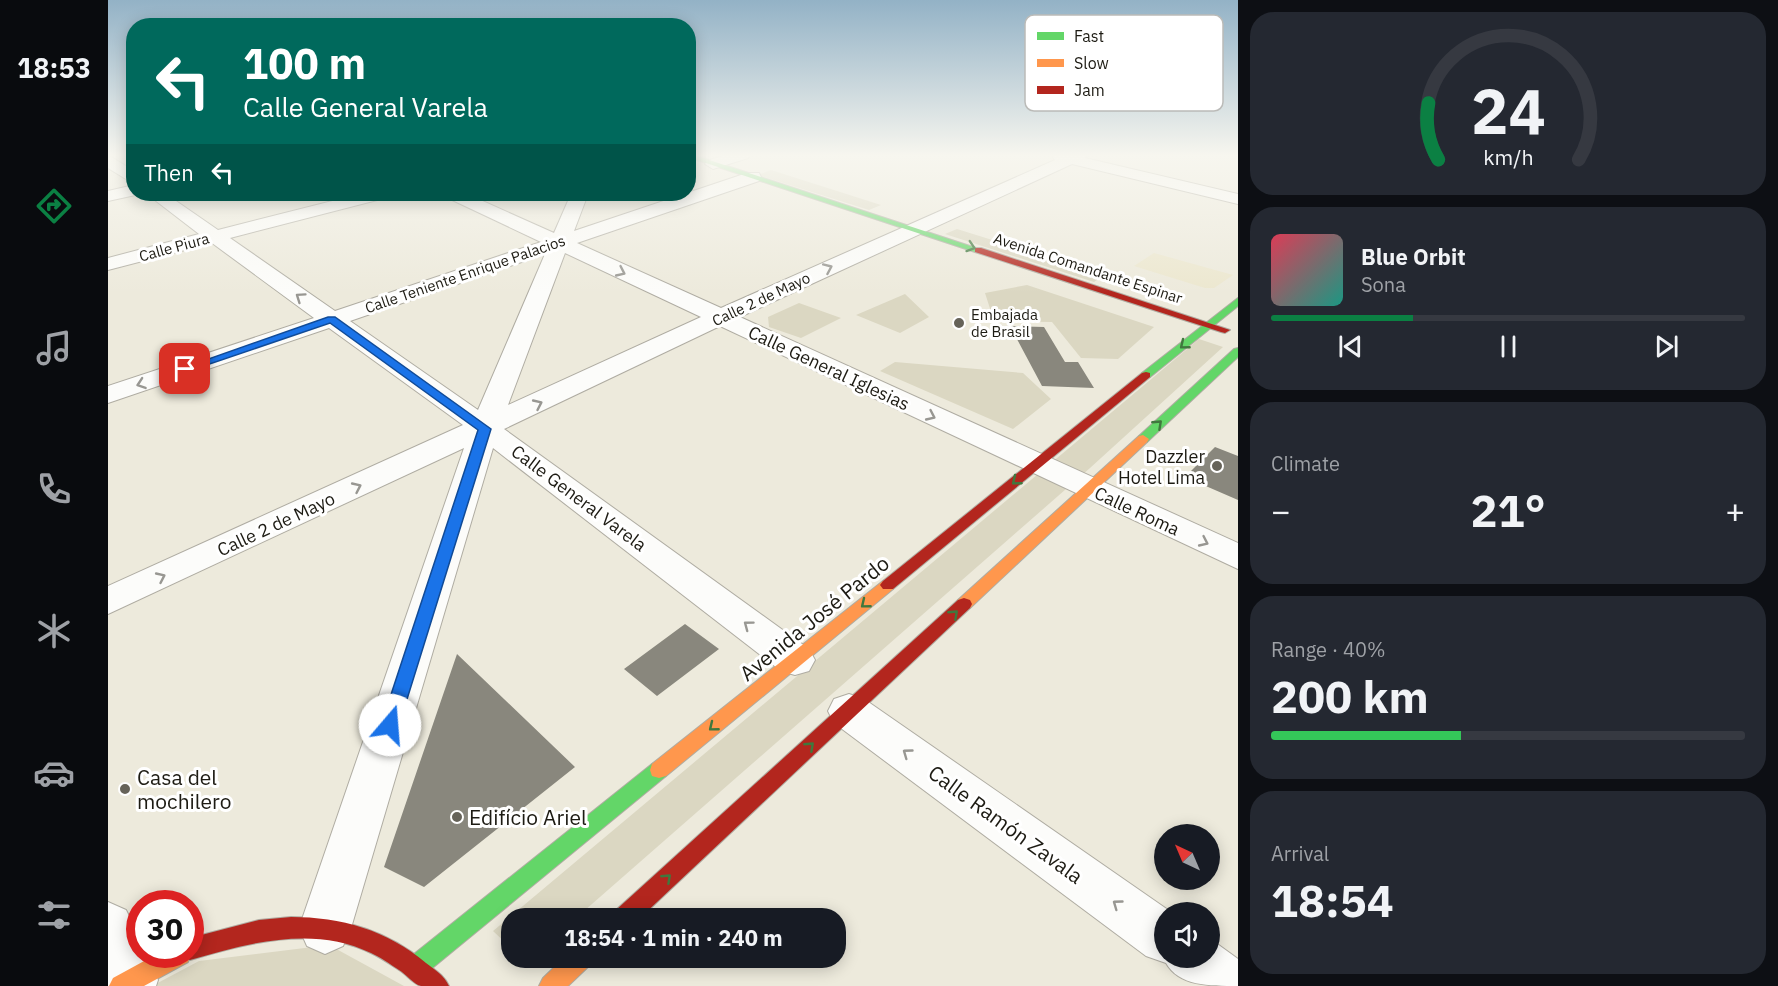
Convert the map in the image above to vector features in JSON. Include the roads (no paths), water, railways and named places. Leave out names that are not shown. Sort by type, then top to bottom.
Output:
[{"type":"main road","name":"Avenida Comandante Espinar","points":[[856,201],[917,220],[1238,334]]},
{"type":"main road","points":[[940,218],[958,224]]},
{"type":"main road","name":"Avenida Comandante Espinar","points":[[1207,302],[1235,307]]},
{"type":"main road","name":"Avenida José Pardo","points":[[417,966],[1209,325],[1235,307]]},
{"type":"main road","points":[[635,908],[1238,351]]},
{"type":"main road","points":[[204,944],[273,927],[325,928],[383,944],[417,966],[437,986]]},
{"type":"main road","points":[[126,983],[154,968]]},
{"type":"main road","points":[[551,986],[570,968]]},
{"type":"street","name":"Calle General Varela","points":[[164,201],[332,320],[469,443],[795,660]]},
{"type":"street","name":"Calle Piura","points":[[108,264],[352,201]]},
{"type":"street","name":"Calle General Iglesias","points":[[472,201],[574,241],[721,318],[1036,465]]},
{"type":"street","points":[[547,267],[570,259],[578,201]]},
{"type":"street","name":"Calle Teniente Enrique Palacios","points":[[108,395],[574,241],[677,201]]},
{"type":"street","name":"Calle 2 de Mayo","points":[[108,601],[469,443],[917,220],[940,218],[975,201]]},
{"type":"street","points":[[325,928],[469,443],[547,267],[574,241]]},
{"type":"street","name":"Calle Roma","points":[[1036,465],[1238,557]]},
{"type":"street","name":"Calle Ramón Zavala","points":[[849,711],[1154,931]]},
{"type":"street","points":[[108,928],[126,983]]},
{"type":"street","points":[[1205,968],[1230,986]]},
{"type":"place","name":"Embajada de Brasil","points":[[959,323]]},
{"type":"place","name":"Dazzler Hotel Lima","points":[[1217,466]]},
{"type":"place","name":"Casa del mochilero","points":[[125,789]]},
{"type":"place","name":"Edifício Ariel","points":[[457,817]]}]
